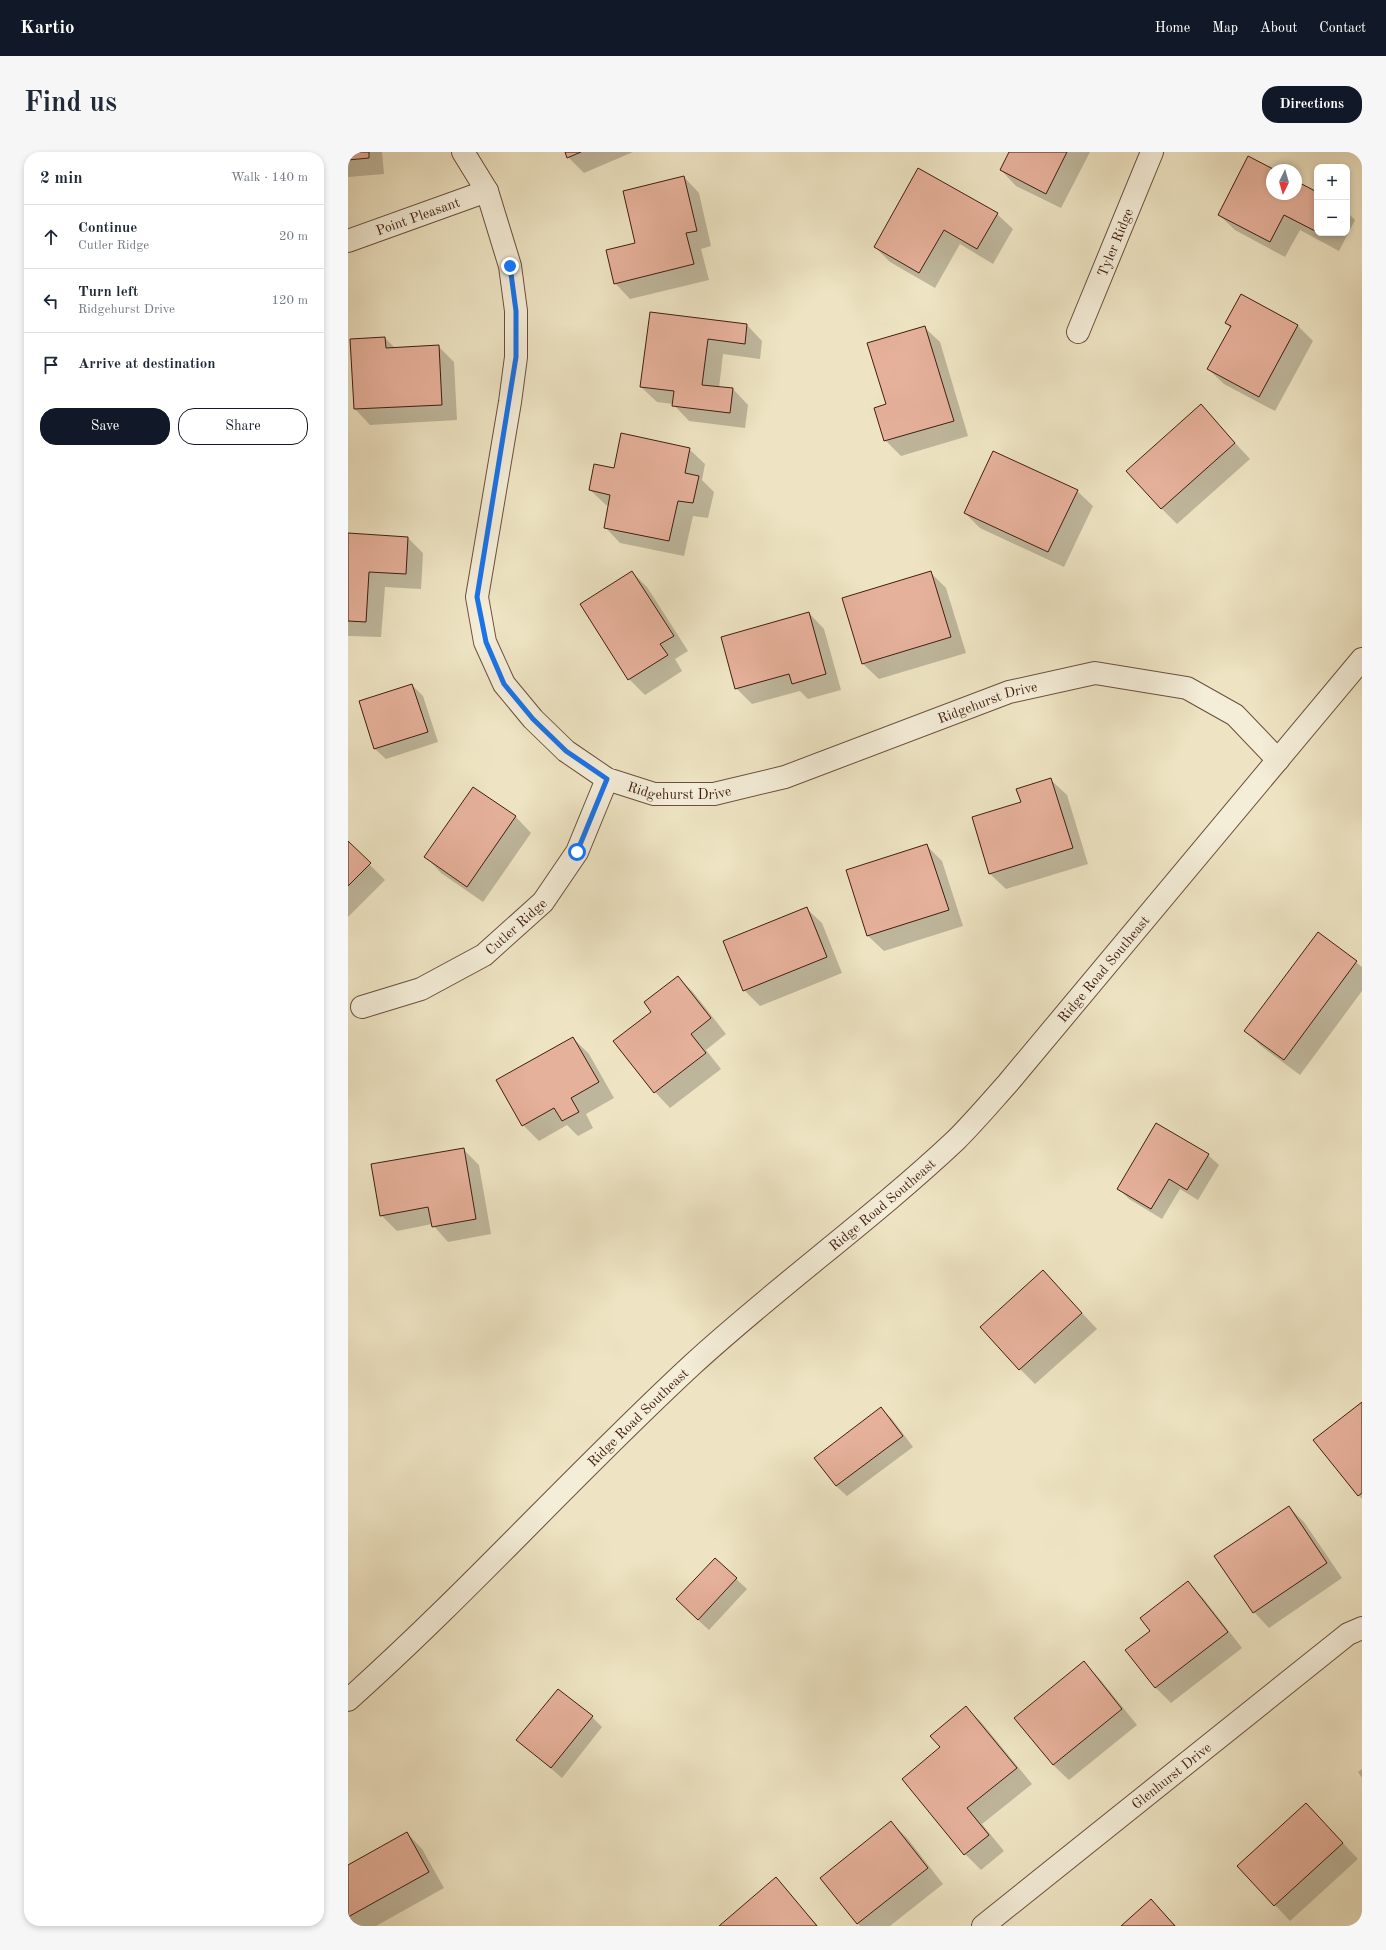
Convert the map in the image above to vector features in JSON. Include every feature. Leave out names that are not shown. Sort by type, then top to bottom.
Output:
[{"type":"street","name":"Ridgehurst Drive","points":[[463,152],[487,191],[510,266],[516,311],[516,357],[477,597],[486,642],[504,684],[533,719],[566,751],[607,779],[654,794],[714,794],[785,777],[1009,692],[1096,673],[1187,688],[1234,715],[1278,760]]},
{"type":"street","name":"Tyler Ridge","points":[[1078,332],[1152,152]]},
{"type":"street","name":"Point Pleasant","points":[[348,241],[487,191]]},
{"type":"street","name":"Ridge Road Southeast","points":[[348,1700],[426,1627],[641,1413],[737,1324],[902,1189],[958,1138],[1008,1083],[1362,659]]},
{"type":"street","name":"Cutler Ridge","points":[[362,1007],[421,989],[484,955],[543,902],[577,852],[607,779]]},
{"type":"street","name":"Glenhurst Drive","points":[[983,1926],[1348,1634],[1362,1628]]},
{"type":"building","points":[[348,152],[369,152],[369,158],[348,160]]},
{"type":"building","points":[[565,152],[581,152],[567,158]]},
{"type":"building","points":[[1009,152],[1067,152],[1046,194],[1000,170]]},
{"type":"building","points":[[1248,156],[1266,165],[1266,200],[1302,200],[1302,184],[1314,190],[1314,230],[1284,215],[1270,242],[1218,215]]},
{"type":"building","points":[[918,168],[998,213],[977,249],[944,230],[919,273],[874,247]]},
{"type":"building","points":[[684,176],[697,231],[686,233],[694,264],[614,284],[606,250],[635,243],[623,191]]},
{"type":"building","points":[[1241,294],[1298,325],[1259,397],[1207,369],[1231,326],[1225,323]]},
{"type":"building","points":[[650,312],[747,324],[745,344],[708,339],[702,385],[733,388],[730,413],[672,406],[674,391],[640,387]]},
{"type":"building","points":[[925,326],[954,421],[884,441],[874,408],[886,404],[867,343]]},
{"type":"building","points":[[385,337],[386,348],[439,345],[442,405],[354,409],[350,339]]},
{"type":"building","points":[[1201,404],[1235,443],[1161,509],[1126,471]]},
{"type":"building","points":[[621,433],[690,448],[685,473],[699,476],[693,503],[678,501],[669,541],[604,528],[610,495],[589,490],[594,464],[614,468]]},
{"type":"building","points":[[993,451],[1078,490],[1048,552],[964,513]]},
{"type":"building","points":[[348,533],[408,537],[406,574],[369,572],[366,622],[348,621]]},
{"type":"building","points":[[632,571],[674,636],[660,644],[668,655],[628,680],[580,604]]},
{"type":"building","points":[[931,571],[951,637],[862,664],[842,598]]},
{"type":"building","points":[[809,612],[826,674],[792,684],[789,674],[735,689],[721,637]]},
{"type":"building","points":[[412,684],[428,732],[374,749],[359,701]]},
{"type":"building","points":[[1051,778],[1073,848],[989,874],[972,817],[1021,802],[1016,789]]},
{"type":"building","points":[[473,787],[516,816],[467,887],[424,857]]},
{"type":"building","points":[[348,841],[371,863],[348,886]]},
{"type":"building","points":[[927,844],[949,910],[867,936],[846,870]]},
{"type":"building","points":[[807,907],[827,957],[743,991],[723,941]]},
{"type":"building","points":[[1318,932],[1357,961],[1284,1060],[1244,1031]]},
{"type":"building","points":[[678,976],[711,1018],[691,1034],[706,1053],[654,1093],[613,1041],[651,1012],[644,1002]]},
{"type":"building","points":[[573,1037],[599,1082],[571,1098],[579,1112],[562,1121],[554,1108],[522,1126],[496,1080]]},
{"type":"building","points":[[1156,1123],[1209,1154],[1187,1190],[1169,1179],[1151,1209],[1117,1189]]},
{"type":"building","points":[[464,1148],[476,1219],[432,1227],[428,1207],[380,1216],[371,1164]]},
{"type":"building","points":[[1043,1270],[1082,1313],[1019,1370],[980,1327]]},
{"type":"building","points":[[1362,1402],[1362,1493],[1358,1496],[1313,1440]]},
{"type":"building","points":[[881,1407],[903,1436],[836,1486],[814,1458]]},
{"type":"building","points":[[1289,1506],[1327,1563],[1253,1613],[1214,1556]]},
{"type":"building","points":[[715,1558],[737,1578],[698,1620],[676,1599]]},
{"type":"building","points":[[1188,1581],[1228,1632],[1155,1688],[1125,1650],[1150,1631],[1140,1618]]},
{"type":"building","points":[[1084,1661],[1122,1709],[1053,1765],[1014,1718]]},
{"type":"building","points":[[558,1689],[593,1716],[551,1768],[516,1740]]},
{"type":"building","points":[[966,1706],[1017,1768],[967,1808],[989,1835],[964,1855],[902,1779],[940,1747],[930,1736]]},
{"type":"building","points":[[1306,1803],[1343,1843],[1274,1906],[1237,1866]]},
{"type":"building","points":[[891,1821],[928,1868],[857,1924],[820,1878]]},
{"type":"building","points":[[407,1832],[429,1872],[348,1917],[348,1865]]},
{"type":"building","points":[[776,1877],[817,1926],[719,1926]]},
{"type":"building","points":[[1151,1899],[1175,1926],[1121,1926]]},
{"type":"route","points":[[510,266],[516,311],[516,357],[510,402],[477,597],[486,642],[504,684],[533,719],[566,751],[607,779],[577,852]]}]
